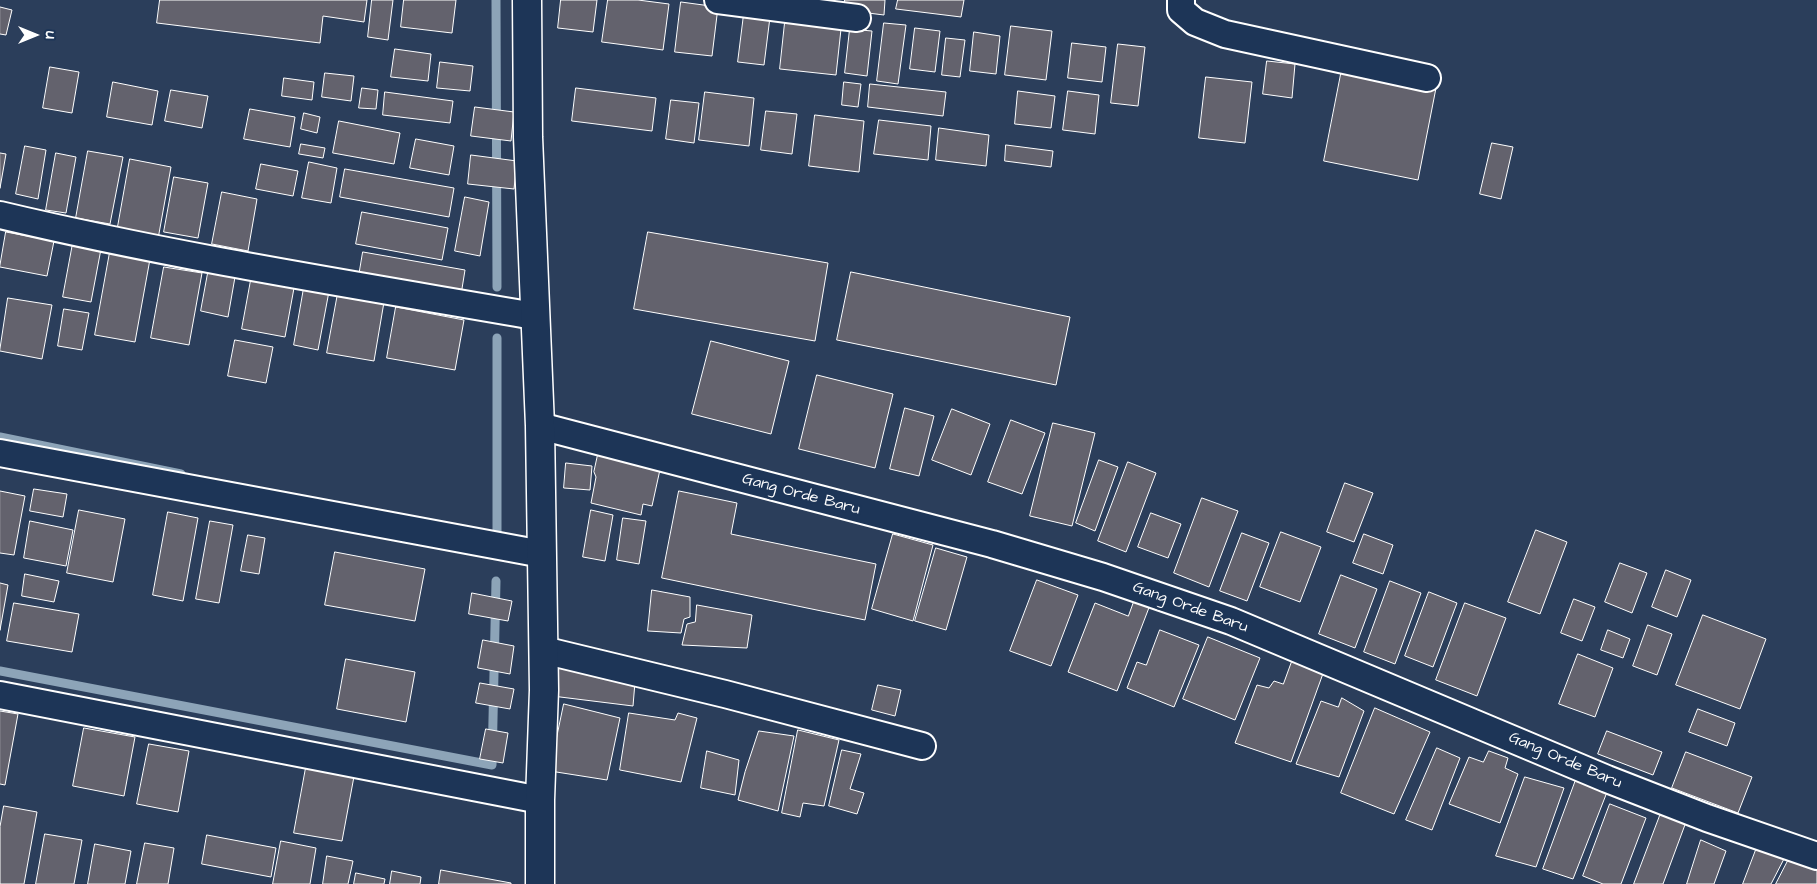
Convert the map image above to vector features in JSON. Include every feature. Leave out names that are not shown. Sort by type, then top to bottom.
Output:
[{"type":"main road","points":[[527,0],[528,137],[540,426],[542,554],[544,690],[540,800],[540,884]]},
{"type":"street","points":[[718,0],[857,18]]},
{"type":"street","points":[[1181,0],[1181,10],[1194,22],[1225,34],[1426,78]]},
{"type":"street","points":[[0,214],[47,226],[248,267],[534,316]]},
{"type":"street","name":"Gang Orde Baru","points":[[540,426],[992,544],[1103,577],[1231,621],[1607,779],[1698,815],[1817,856]]},
{"type":"street","points":[[0,453],[542,554]]},
{"type":"street","points":[[542,650],[725,694],[922,746]]},
{"type":"street","points":[[0,694],[540,800]]},
{"type":"building","points":[[160,0],[367,0],[364,22],[323,16],[320,43],[157,23]]},
{"type":"building","points":[[372,0],[393,0],[388,40],[368,37]]},
{"type":"building","points":[[404,0],[456,0],[452,33],[401,27]]},
{"type":"building","points":[[561,0],[597,0],[593,32],[558,28]]},
{"type":"building","points":[[608,0],[638,0],[669,4],[663,50],[602,42]]},
{"type":"building","points":[[845,0],[885,0],[884,15],[844,10]]},
{"type":"building","points":[[898,0],[964,0],[961,17],[896,9]]},
{"type":"building","points":[[681,2],[718,7],[712,56],[675,52]]},
{"type":"building","points":[[0,7],[12,10],[6,35],[0,34]]},
{"type":"building","points":[[786,13],[842,20],[836,75],[780,69]]},
{"type":"building","points":[[744,14],[770,17],[764,65],[738,62]]},
{"type":"building","points":[[884,23],[906,25],[898,84],[877,81]]},
{"type":"building","points":[[1011,26],[1052,31],[1046,80],[1005,75]]},
{"type":"building","points":[[915,28],[940,31],[935,72],[910,69]]},
{"type":"building","points":[[850,29],[872,31],[867,76],[845,73]]},
{"type":"building","points":[[974,32],[1000,36],[996,74],[970,71]]},
{"type":"building","points":[[946,38],[965,40],[960,77],[942,75]]},
{"type":"building","points":[[1072,43],[1106,47],[1102,82],[1068,78]]},
{"type":"building","points":[[1118,44],[1145,47],[1138,106],[1111,103]]},
{"type":"building","points":[[395,49],[431,54],[428,81],[391,77]]},
{"type":"building","points":[[1267,61],[1295,64],[1292,98],[1263,94]]},
{"type":"building","points":[[440,62],[473,66],[470,91],[437,88]]},
{"type":"building","points":[[50,67],[79,72],[72,113],[43,108]]},
{"type":"building","points":[[1342,69],[1436,88],[1418,180],[1324,161]]},
{"type":"building","points":[[325,73],[354,76],[351,101],[322,97]]},
{"type":"building","points":[[1206,77],[1252,82],[1245,143],[1199,138]]},
{"type":"building","points":[[284,78],[314,82],[312,100],[282,96]]},
{"type":"building","points":[[113,82],[158,91],[152,125],[107,117]]},
{"type":"building","points":[[844,82],[861,84],[858,107],[842,105]]},
{"type":"building","points":[[870,84],[946,92],[943,116],[868,107]]},
{"type":"building","points":[[362,88],[378,90],[376,109],[359,108]]},
{"type":"building","points":[[576,88],[656,98],[652,131],[572,121]]},
{"type":"building","points":[[171,90],[208,96],[202,128],[165,121]]},
{"type":"building","points":[[1018,91],[1055,96],[1051,128],[1015,124]]},
{"type":"building","points":[[1068,91],[1099,95],[1095,134],[1063,130]]},
{"type":"building","points":[[385,92],[453,101],[450,123],[383,115]]},
{"type":"building","points":[[705,92],[754,98],[749,146],[699,140]]},
{"type":"building","points":[[671,100],[699,103],[694,143],[666,139]]},
{"type":"building","points":[[475,107],[514,112],[511,141],[471,136]]},
{"type":"building","points":[[250,109],[295,117],[290,147],[244,139]]},
{"type":"building","points":[[766,111],[797,114],[792,154],[761,150]]},
{"type":"building","points":[[304,113],[320,117],[317,133],[301,129]]},
{"type":"building","points":[[815,115],[864,121],[859,172],[809,166]]},
{"type":"building","points":[[879,120],[931,126],[928,160],[874,154]]},
{"type":"building","points":[[339,121],[400,133],[394,164],[333,153]]},
{"type":"building","points":[[939,128],[989,135],[986,166],[936,160]]},
{"type":"building","points":[[416,139],[454,146],[449,175],[410,168]]},
{"type":"building","points":[[1492,143],[1513,147],[1501,199],[1480,194]]},
{"type":"building","points":[[301,144],[325,148],[323,158],[299,154]]},
{"type":"building","points":[[1006,145],[1053,151],[1051,167],[1005,161]]},
{"type":"building","points":[[25,146],[46,150],[38,199],[16,194]]},
{"type":"building","points":[[88,151],[123,157],[110,224],[76,218]]},
{"type":"building","points":[[0,153],[6,154],[0,188]]},
{"type":"building","points":[[56,153],[76,157],[66,213],[46,210]]},
{"type":"building","points":[[471,155],[517,161],[514,189],[468,184]]},
{"type":"building","points":[[130,159],[171,167],[158,239],[117,232]]},
{"type":"building","points":[[309,162],[337,168],[331,203],[302,198]]},
{"type":"building","points":[[261,164],[298,171],[293,196],[256,189]]},
{"type":"building","points":[[345,169],[454,188],[449,217],[340,197]]},
{"type":"building","points":[[174,177],[208,183],[198,238],[164,232]]},
{"type":"building","points":[[222,192],[257,199],[248,251],[212,244]]},
{"type":"building","points":[[465,197],[489,202],[480,256],[455,251]]},
{"type":"building","points":[[362,212],[448,228],[442,260],[356,244]]},
{"type":"building","points":[[6,232],[54,241],[47,276],[0,267]]},
{"type":"building","points":[[648,232],[828,263],[815,341],[634,309]]},
{"type":"building","points":[[73,243],[101,249],[91,302],[63,297]]},
{"type":"building","points":[[110,252],[150,259],[135,342],[95,335]]},
{"type":"building","points":[[363,252],[465,270],[460,301],[358,282]]},
{"type":"building","points":[[164,267],[202,273],[189,345],[151,338]]},
{"type":"building","points":[[851,272],[1070,317],[1056,385],[837,340]]},
{"type":"building","points":[[208,273],[235,277],[228,317],[201,311]]},
{"type":"building","points":[[251,280],[294,288],[285,337],[242,329]]},
{"type":"building","points":[[305,282],[330,286],[318,350],[294,345]]},
{"type":"building","points":[[338,293],[384,302],[374,361],[327,353]]},
{"type":"building","points":[[8,298],[52,305],[42,359],[0,351]]},
{"type":"building","points":[[396,307],[464,320],[455,370],[387,358]]},
{"type":"building","points":[[64,309],[89,313],[82,350],[58,346]]},
{"type":"building","points":[[235,340],[273,347],[266,383],[228,376]]},
{"type":"building","points":[[711,341],[789,361],[771,434],[692,414]]},
{"type":"building","points":[[817,375],[893,394],[875,468],[799,449]]},
{"type":"building","points":[[905,408],[934,416],[919,476],[890,469]]},
{"type":"building","points":[[952,409],[990,424],[971,475],[932,460]]},
{"type":"building","points":[[1011,420],[1045,433],[1022,494],[988,482]]},
{"type":"building","points":[[1053,423],[1095,433],[1072,526],[1030,516]]},
{"type":"building","points":[[599,450],[661,465],[652,506],[643,504],[641,515],[591,503],[596,477],[594,472]]},
{"type":"building","points":[[1099,460],[1118,467],[1095,531],[1076,523]]},
{"type":"building","points":[[1128,462],[1156,473],[1126,552],[1098,541]]},
{"type":"building","points":[[566,463],[592,466],[590,490],[564,488]]},
{"type":"building","points":[[1345,483],[1373,493],[1354,542],[1327,532]]},
{"type":"building","points":[[34,489],[67,494],[63,517],[30,511]]},
{"type":"building","points":[[0,491],[25,496],[14,555],[0,553]]},
{"type":"building","points":[[679,491],[737,503],[731,534],[876,564],[865,620],[662,578]]},
{"type":"building","points":[[1202,498],[1238,511],[1209,587],[1174,573]]},
{"type":"building","points":[[79,510],[125,519],[113,582],[67,573]]},
{"type":"building","points":[[591,510],[613,515],[605,561],[583,557]]},
{"type":"building","points":[[168,512],[198,518],[183,601],[153,595]]},
{"type":"building","points":[[1151,513],[1181,524],[1168,558],[1138,547]]},
{"type":"building","points":[[623,518],[646,521],[639,564],[617,560]]},
{"type":"building","points":[[30,521],[73,530],[66,566],[24,558]]},
{"type":"building","points":[[210,521],[233,525],[219,603],[196,599]]},
{"type":"building","points":[[1536,530],[1567,542],[1540,614],[1508,602]]},
{"type":"building","points":[[1281,532],[1321,547],[1300,602],[1260,587]]},
{"type":"building","points":[[1242,533],[1269,543],[1247,601],[1220,591]]},
{"type":"building","points":[[893,534],[933,545],[913,621],[872,609]]},
{"type":"building","points":[[1364,534],[1393,545],[1383,574],[1353,563]]},
{"type":"building","points":[[248,535],[265,538],[259,574],[241,571]]},
{"type":"building","points":[[936,548],[967,557],[946,630],[915,621]]},
{"type":"building","points":[[335,552],[425,569],[415,621],[325,605]]},
{"type":"building","points":[[1620,563],[1647,573],[1632,613],[1605,602]]},
{"type":"building","points":[[1666,570],[1691,580],[1677,617],[1652,607]]},
{"type":"building","points":[[25,574],[59,581],[54,602],[22,596]]},
{"type":"building","points":[[1341,575],[1377,589],[1355,648],[1319,634]]},
{"type":"building","points":[[1037,580],[1078,595],[1051,666],[1010,651]]},
{"type":"building","points":[[1390,581],[1421,593],[1395,664],[1364,652]]},
{"type":"building","points":[[0,583],[8,585],[0,630]]},
{"type":"building","points":[[652,590],[690,597],[690,617],[684,619],[681,633],[648,631]]},
{"type":"building","points":[[1429,592],[1457,603],[1433,667],[1405,656]]},
{"type":"building","points":[[472,593],[512,601],[508,621],[469,614]]},
{"type":"building","points":[[1135,599],[1150,605],[1117,691],[1068,672],[1095,603],[1128,616]]},
{"type":"building","points":[[1574,599],[1595,607],[1582,641],[1561,633]]},
{"type":"building","points":[[14,603],[79,614],[72,652],[7,641]]},
{"type":"building","points":[[1465,603],[1506,618],[1477,696],[1436,680]]},
{"type":"building","points":[[697,605],[752,615],[747,648],[682,645],[687,624],[695,622]]},
{"type":"building","points":[[1703,615],[1766,639],[1740,709],[1676,685]]},
{"type":"building","points":[[1648,625],[1672,634],[1657,675],[1633,666]]},
{"type":"building","points":[[1160,630],[1199,645],[1174,707],[1127,688],[1137,662],[1146,665]]},
{"type":"building","points":[[1608,630],[1630,639],[1623,658],[1601,650]]},
{"type":"building","points":[[1208,637],[1260,658],[1235,720],[1183,699]]},
{"type":"building","points":[[483,640],[514,646],[510,674],[478,668]]},
{"type":"building","points":[[1578,654],[1613,668],[1595,717],[1559,704]]},
{"type":"building","points":[[1294,656],[1325,668],[1291,762],[1235,743],[1257,685],[1269,688],[1274,681],[1283,684]]},
{"type":"building","points":[[346,659],[415,672],[406,722],[337,709]]},
{"type":"building","points":[[555,666],[635,682],[633,706],[552,696]]},
{"type":"building","points":[[480,683],[514,689],[510,709],[476,703]]},
{"type":"building","points":[[878,685],[901,690],[895,716],[872,710]]},
{"type":"building","points":[[1342,698],[1364,711],[1339,777],[1296,764],[1321,701],[1338,707]]},
{"type":"building","points":[[564,704],[620,718],[607,780],[550,771]]},
{"type":"building","points":[[1375,708],[1430,732],[1394,814],[1341,793]]},
{"type":"building","points":[[1698,709],[1735,723],[1727,746],[1689,732]]},
{"type":"building","points":[[0,711],[18,714],[5,785],[0,784]]},
{"type":"building","points":[[629,713],[675,720],[678,713],[697,718],[681,782],[620,770]]},
{"type":"building","points":[[84,728],[135,737],[124,796],[73,786]]},
{"type":"building","points":[[486,729],[508,733],[503,763],[480,759]]},
{"type":"building","points":[[798,730],[839,740],[824,806],[803,803],[800,817],[782,813]]},
{"type":"building","points":[[759,731],[794,736],[778,811],[738,800]]},
{"type":"building","points":[[1607,731],[1662,752],[1653,775],[1598,754]]},
{"type":"building","points":[[149,744],[189,751],[178,812],[137,804]]},
{"type":"building","points":[[1437,748],[1460,758],[1432,830],[1406,820]]},
{"type":"building","points":[[842,750],[861,754],[850,789],[864,793],[857,814],[829,806]]},
{"type":"building","points":[[707,751],[739,760],[735,795],[701,788]]},
{"type":"building","points":[[1489,751],[1508,758],[1505,768],[1518,774],[1500,823],[1449,804],[1469,757],[1483,762]]},
{"type":"building","points":[[1686,752],[1752,777],[1738,813],[1672,788]]},
{"type":"building","points":[[307,762],[355,771],[342,841],[294,833]]},
{"type":"building","points":[[1525,777],[1564,788],[1536,867],[1496,856]]},
{"type":"building","points":[[1577,777],[1609,787],[1573,879],[1543,869]]},
{"type":"building","points":[[1610,804],[1646,818],[1621,884],[1603,884],[1583,876]]},
{"type":"building","points":[[4,806],[37,812],[24,884],[0,884],[0,827]]},
{"type":"building","points":[[1661,813],[1686,822],[1663,884],[1634,884]]},
{"type":"building","points":[[45,834],[82,840],[74,884],[36,884]]},
{"type":"building","points":[[207,835],[276,848],[271,877],[202,864]]},
{"type":"building","points":[[1701,840],[1726,851],[1714,884],[1687,884]]},
{"type":"building","points":[[281,841],[316,848],[310,884],[273,884]]},
{"type":"building","points":[[1759,842],[1786,855],[1771,884],[1743,884]]},
{"type":"building","points":[[145,843],[174,848],[168,884],[137,884]]},
{"type":"building","points":[[95,844],[131,851],[125,884],[88,884]]},
{"type":"building","points":[[1791,855],[1817,865],[1817,884],[1776,884]]},
{"type":"building","points":[[327,856],[353,861],[348,884],[323,884]]},
{"type":"building","points":[[441,870],[511,883],[511,884],[439,884]]},
{"type":"building","points":[[392,871],[421,877],[420,884],[390,884]]},
{"type":"building","points":[[356,873],[385,879],[384,884],[354,884]]},
{"type":"waterway","points":[[496,0],[497,287]]},
{"type":"waterway","points":[[497,338],[497,540]]},
{"type":"waterway","points":[[0,437],[181,474]]},
{"type":"waterway","points":[[0,671],[492,765],[496,581]]}]
